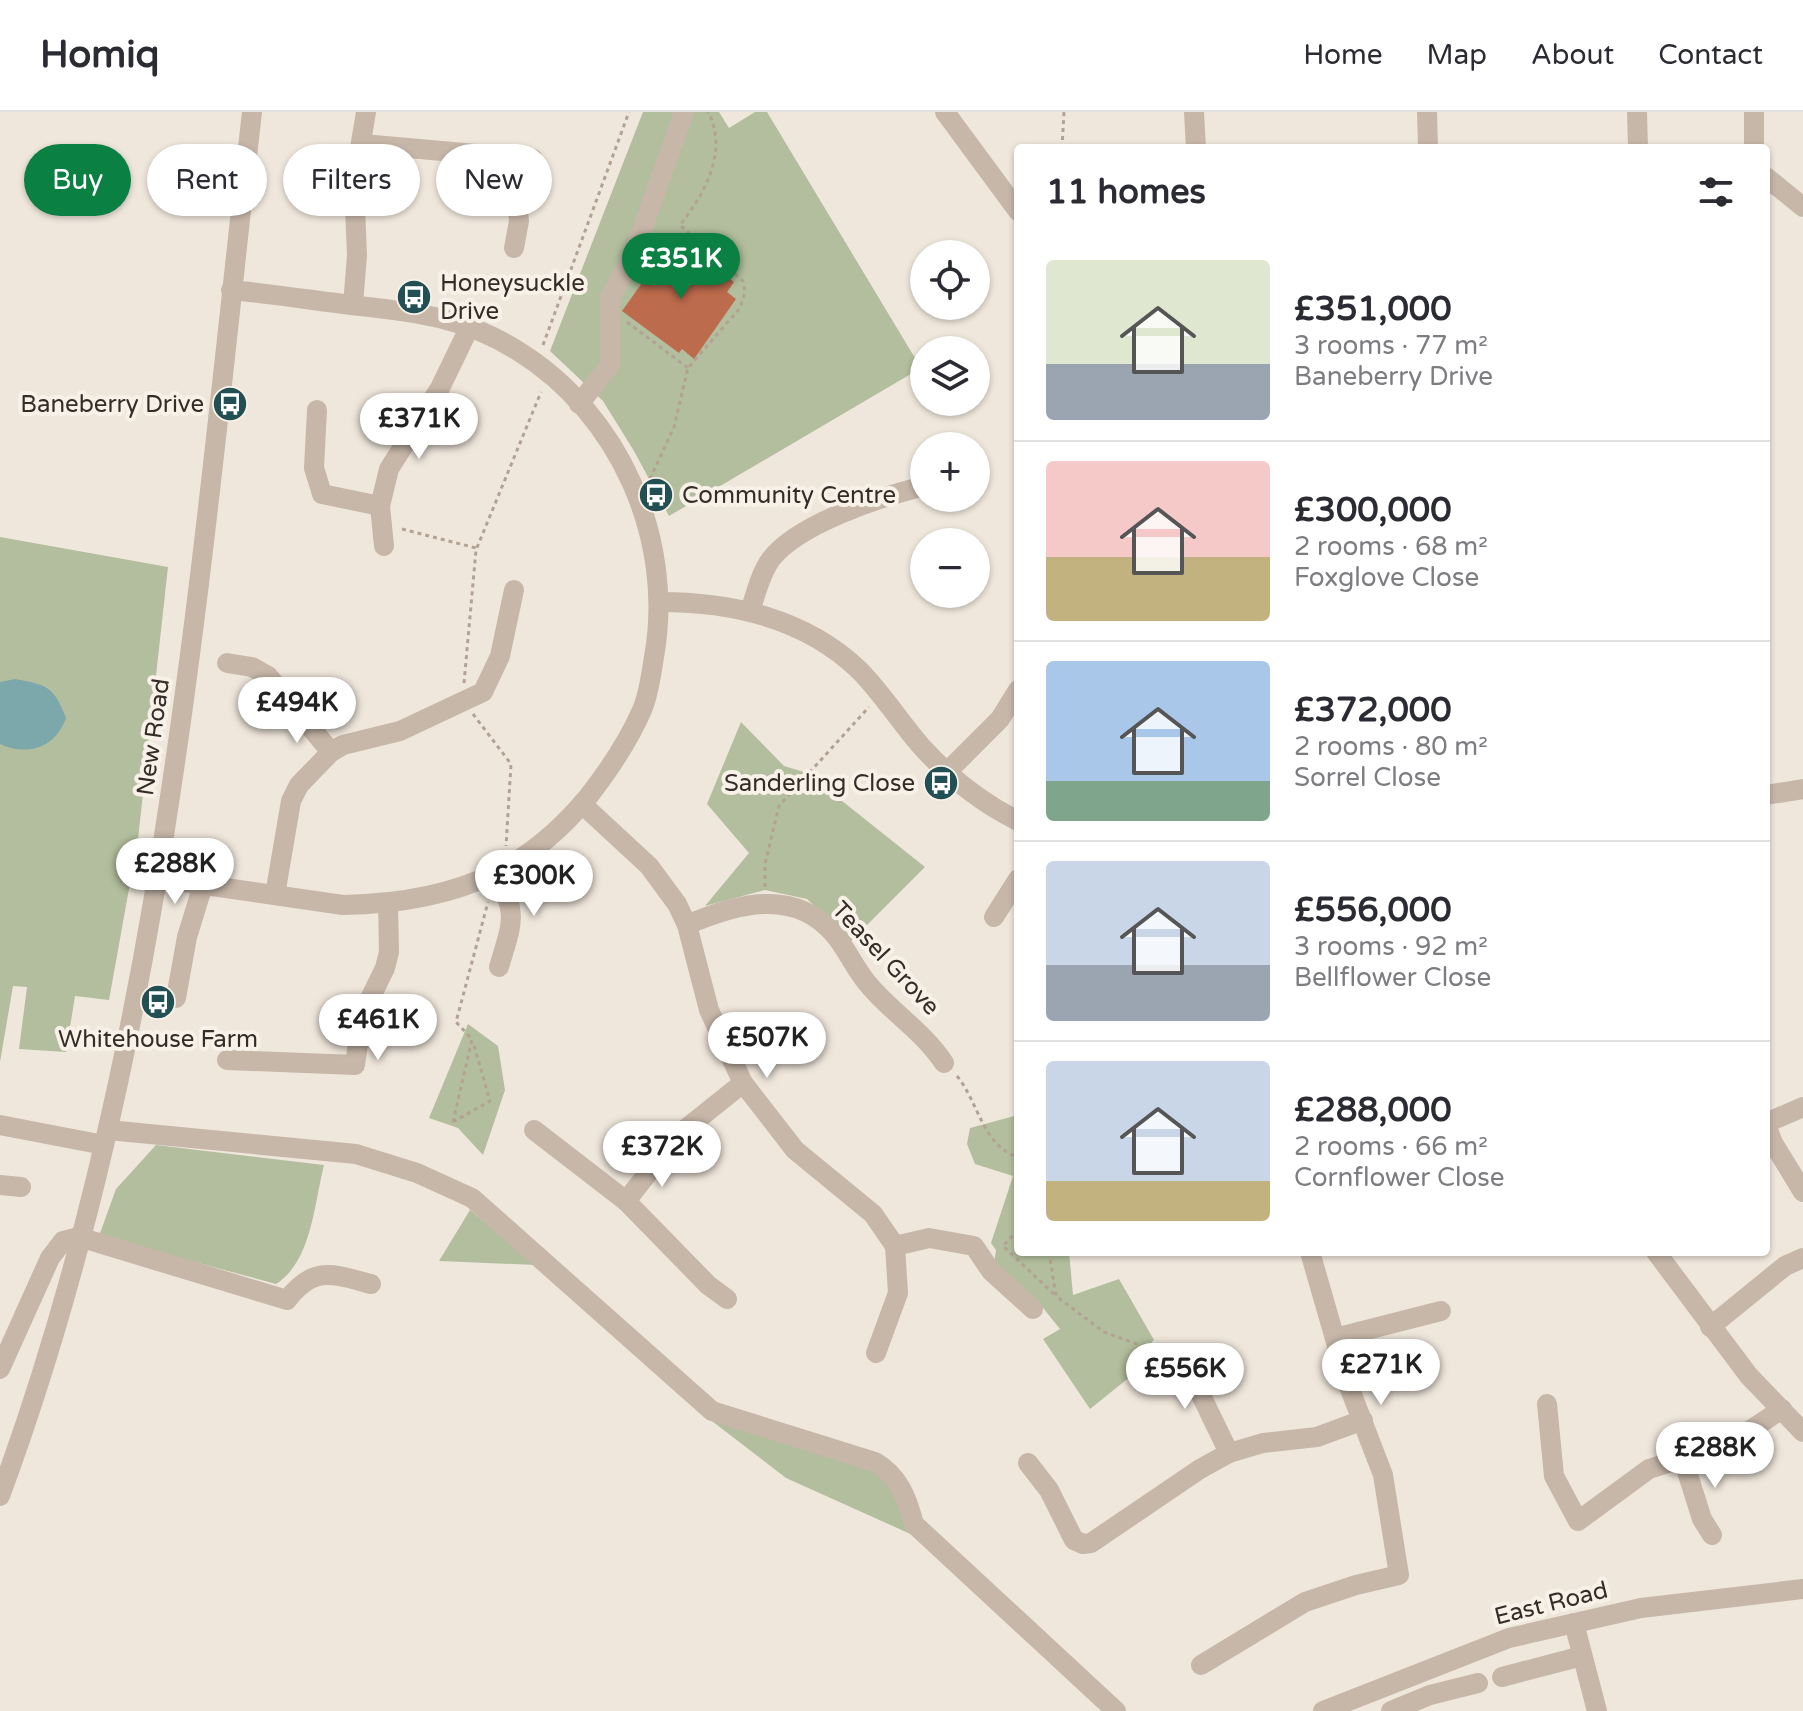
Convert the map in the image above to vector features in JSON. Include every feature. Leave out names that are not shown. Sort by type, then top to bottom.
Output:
[{"type":"street","name":"New Road","points":[[0,1496],[33,1401],[106,1137],[157,878],[186,690],[252,112]]},
{"type":"street","points":[[363,144],[366,112]]},
{"type":"street","points":[[579,404],[610,365],[608,308],[616,283],[631,261],[684,112]]},
{"type":"street","points":[[945,112],[1014,206]]},
{"type":"street","points":[[1194,112],[1196,144]]},
{"type":"street","points":[[1427,112],[1428,144]]},
{"type":"street","points":[[1637,112],[1638,144]]},
{"type":"street","points":[[1754,112],[1754,144]]},
{"type":"street","points":[[420,149],[525,158],[514,175],[519,221],[514,248]]},
{"type":"street","points":[[1770,180],[1803,207]]},
{"type":"street","points":[[353,305],[357,255],[355,216]]},
{"type":"street","points":[[157,878],[343,905],[388,903],[467,886],[498,872],[540,844],[582,804],[619,754],[643,707],[657,639],[660,602],[653,544],[637,495],[614,448],[579,404],[542,369],[470,326],[442,316],[231,290]]},
{"type":"street","points":[[384,546],[381,490],[389,469],[440,388],[470,326]]},
{"type":"street","points":[[317,410],[314,468],[322,494],[380,506]]},
{"type":"street","points":[[750,611],[763,574],[783,547],[859,506],[910,490]]},
{"type":"street","points":[[275,895],[291,801],[299,785],[331,752],[343,745],[400,731],[483,692],[500,656],[514,590]]},
{"type":"street","points":[[660,602],[691,602],[750,611],[799,630],[827,645],[860,672],[921,746],[947,772],[985,802],[1014,819]]},
{"type":"street","points":[[227,663],[252,667],[268,676],[331,752]]},
{"type":"street","points":[[947,772],[1000,719],[1014,696]]},
{"type":"street","points":[[1770,794],[1803,789]]},
{"type":"street","points":[[582,804],[649,866],[677,904],[687,925],[709,1010],[743,1083],[795,1150],[873,1214],[895,1246],[898,1293],[876,1353]]},
{"type":"street","points":[[498,872],[513,910],[499,967]]},
{"type":"street","points":[[176,998],[187,937],[203,885]]},
{"type":"street","points":[[994,917],[1014,885]]},
{"type":"street","points":[[227,1060],[355,1065],[362,1015],[385,968],[389,952],[388,903]]},
{"type":"street","name":"Teasel Grove","points":[[687,925],[731,907],[764,903],[799,909],[834,934],[868,984],[930,1041],[944,1063]]},
{"type":"street","points":[[626,1201],[678,1135],[743,1083]]},
{"type":"street","points":[[1770,1122],[1803,1107]]},
{"type":"street","points":[[0,1125],[106,1137],[356,1154],[417,1173],[472,1198],[712,1411],[875,1462],[890,1470],[906,1497],[914,1524],[1116,1711]]},
{"type":"street","points":[[534,1130],[626,1201],[708,1285],[727,1299]]},
{"type":"street","points":[[1770,1135],[1803,1192]]},
{"type":"street","points":[[0,1185],[21,1187]]},
{"type":"street","points":[[0,1369],[50,1258],[63,1241],[79,1237],[287,1300],[299,1285],[314,1276],[331,1273],[371,1284]]},
{"type":"street","points":[[895,1246],[929,1238],[974,1246],[991,1271],[1033,1309]]},
{"type":"street","points":[[1201,1665],[1305,1602],[1399,1575],[1383,1475],[1348,1384],[1311,1256]]},
{"type":"street","points":[[1659,1256],[1749,1376],[1803,1432]]},
{"type":"street","points":[[1710,1327],[1785,1266],[1803,1258]]},
{"type":"street","points":[[1335,1338],[1441,1311]]},
{"type":"street","points":[[1163,1353],[1198,1389],[1229,1453]]},
{"type":"street","points":[[1547,1404],[1554,1476],[1578,1521],[1649,1469],[1731,1443],[1782,1409]]},
{"type":"street","points":[[1028,1463],[1049,1490],[1074,1540],[1091,1543],[1188,1476],[1229,1453],[1263,1443],[1317,1437],[1363,1420]]},
{"type":"street","points":[[1683,1459],[1702,1519],[1712,1535]]},
{"type":"street","name":"East Road","points":[[1323,1711],[1509,1638],[1641,1608],[1803,1589]]},
{"type":"street","points":[[1574,1623],[1597,1711]]},
{"type":"street","points":[[1502,1677],[1582,1656]]},
{"type":"street","points":[[1391,1711],[1430,1695],[1478,1683]]},
{"type":"path","points":[[498,872],[508,841],[511,764],[489,732],[463,703],[476,550],[542,369],[629,112]]},
{"type":"path","points":[[637,495],[653,476],[674,427],[688,368],[740,308],[745,292],[743,281],[680,225],[699,201],[710,176],[715,143],[713,121],[708,112]]},
{"type":"path","points":[[1062,144],[1064,112]]},
{"type":"path","points":[[608,308],[688,368]]},
{"type":"path","points":[[402,529],[476,550]]},
{"type":"path","points":[[764,903],[765,864],[779,806],[880,695]]},
{"type":"path","points":[[472,1039],[453,1122],[490,1101],[472,1039],[456,1022],[489,900]]},
{"type":"path","points":[[944,1063],[960,1079],[992,1139],[1004,1151],[1014,1155]]},
{"type":"path","points":[[1014,1234],[1003,1246],[1056,1296],[1104,1332],[1163,1353]]},
{"type":"path","points":[[1050,1256],[1056,1296]]},
{"type":"green space","points":[[643,112],[719,112],[729,128],[755,112],[767,112],[910,350],[910,374],[669,516],[603,401],[550,351]]},
{"type":"green space","points":[[0,537],[168,567],[138,839],[109,1000],[75,996],[66,1052],[19,1049],[27,987],[13,986],[0,1062]]},
{"type":"green space","points":[[741,722],[784,766],[807,773],[925,867],[851,941],[807,899],[765,890],[705,906],[749,853],[707,804]]},
{"type":"green space","points":[[468,1024],[498,1046],[505,1090],[483,1155],[458,1128],[429,1118]]},
{"type":"green space","points":[[1014,1116],[1014,1256],[1069,1256],[1073,1295],[1119,1279],[1154,1340],[1146,1348],[1146,1364],[1090,1409],[1043,1339],[1060,1329],[1035,1298],[994,1265],[996,1250],[991,1243],[1013,1176],[975,1164],[967,1144],[970,1128]]},
{"type":"green space","points":[[156,1145],[324,1165],[310,1230],[288,1274],[276,1284],[99,1236],[116,1189]]},
{"type":"green space","points":[[470,1210],[536,1265],[439,1261]]},
{"type":"green space","points":[[708,1418],[873,1469],[892,1483],[915,1536],[786,1478]]},
{"type":"water","points":[[15,679],[48,689],[66,718],[55,736],[40,747],[21,750],[0,744],[0,682]]},
{"type":"building","points":[[672,241],[694,257],[691,261],[704,272],[711,264],[734,282],[727,292],[736,299],[694,359],[682,349],[679,353],[622,311]]},
{"type":"place","name":"Honeysuckle Drive","points":[[414,297]]},
{"type":"place","name":"Baneberry Drive","points":[[230,404]]},
{"type":"place","name":"Community Centre","points":[[656,495]]},
{"type":"place","name":"Sanderling Close","points":[[941,783]]},
{"type":"place","name":"Whitehouse Farm","points":[[158,1002]]}]
